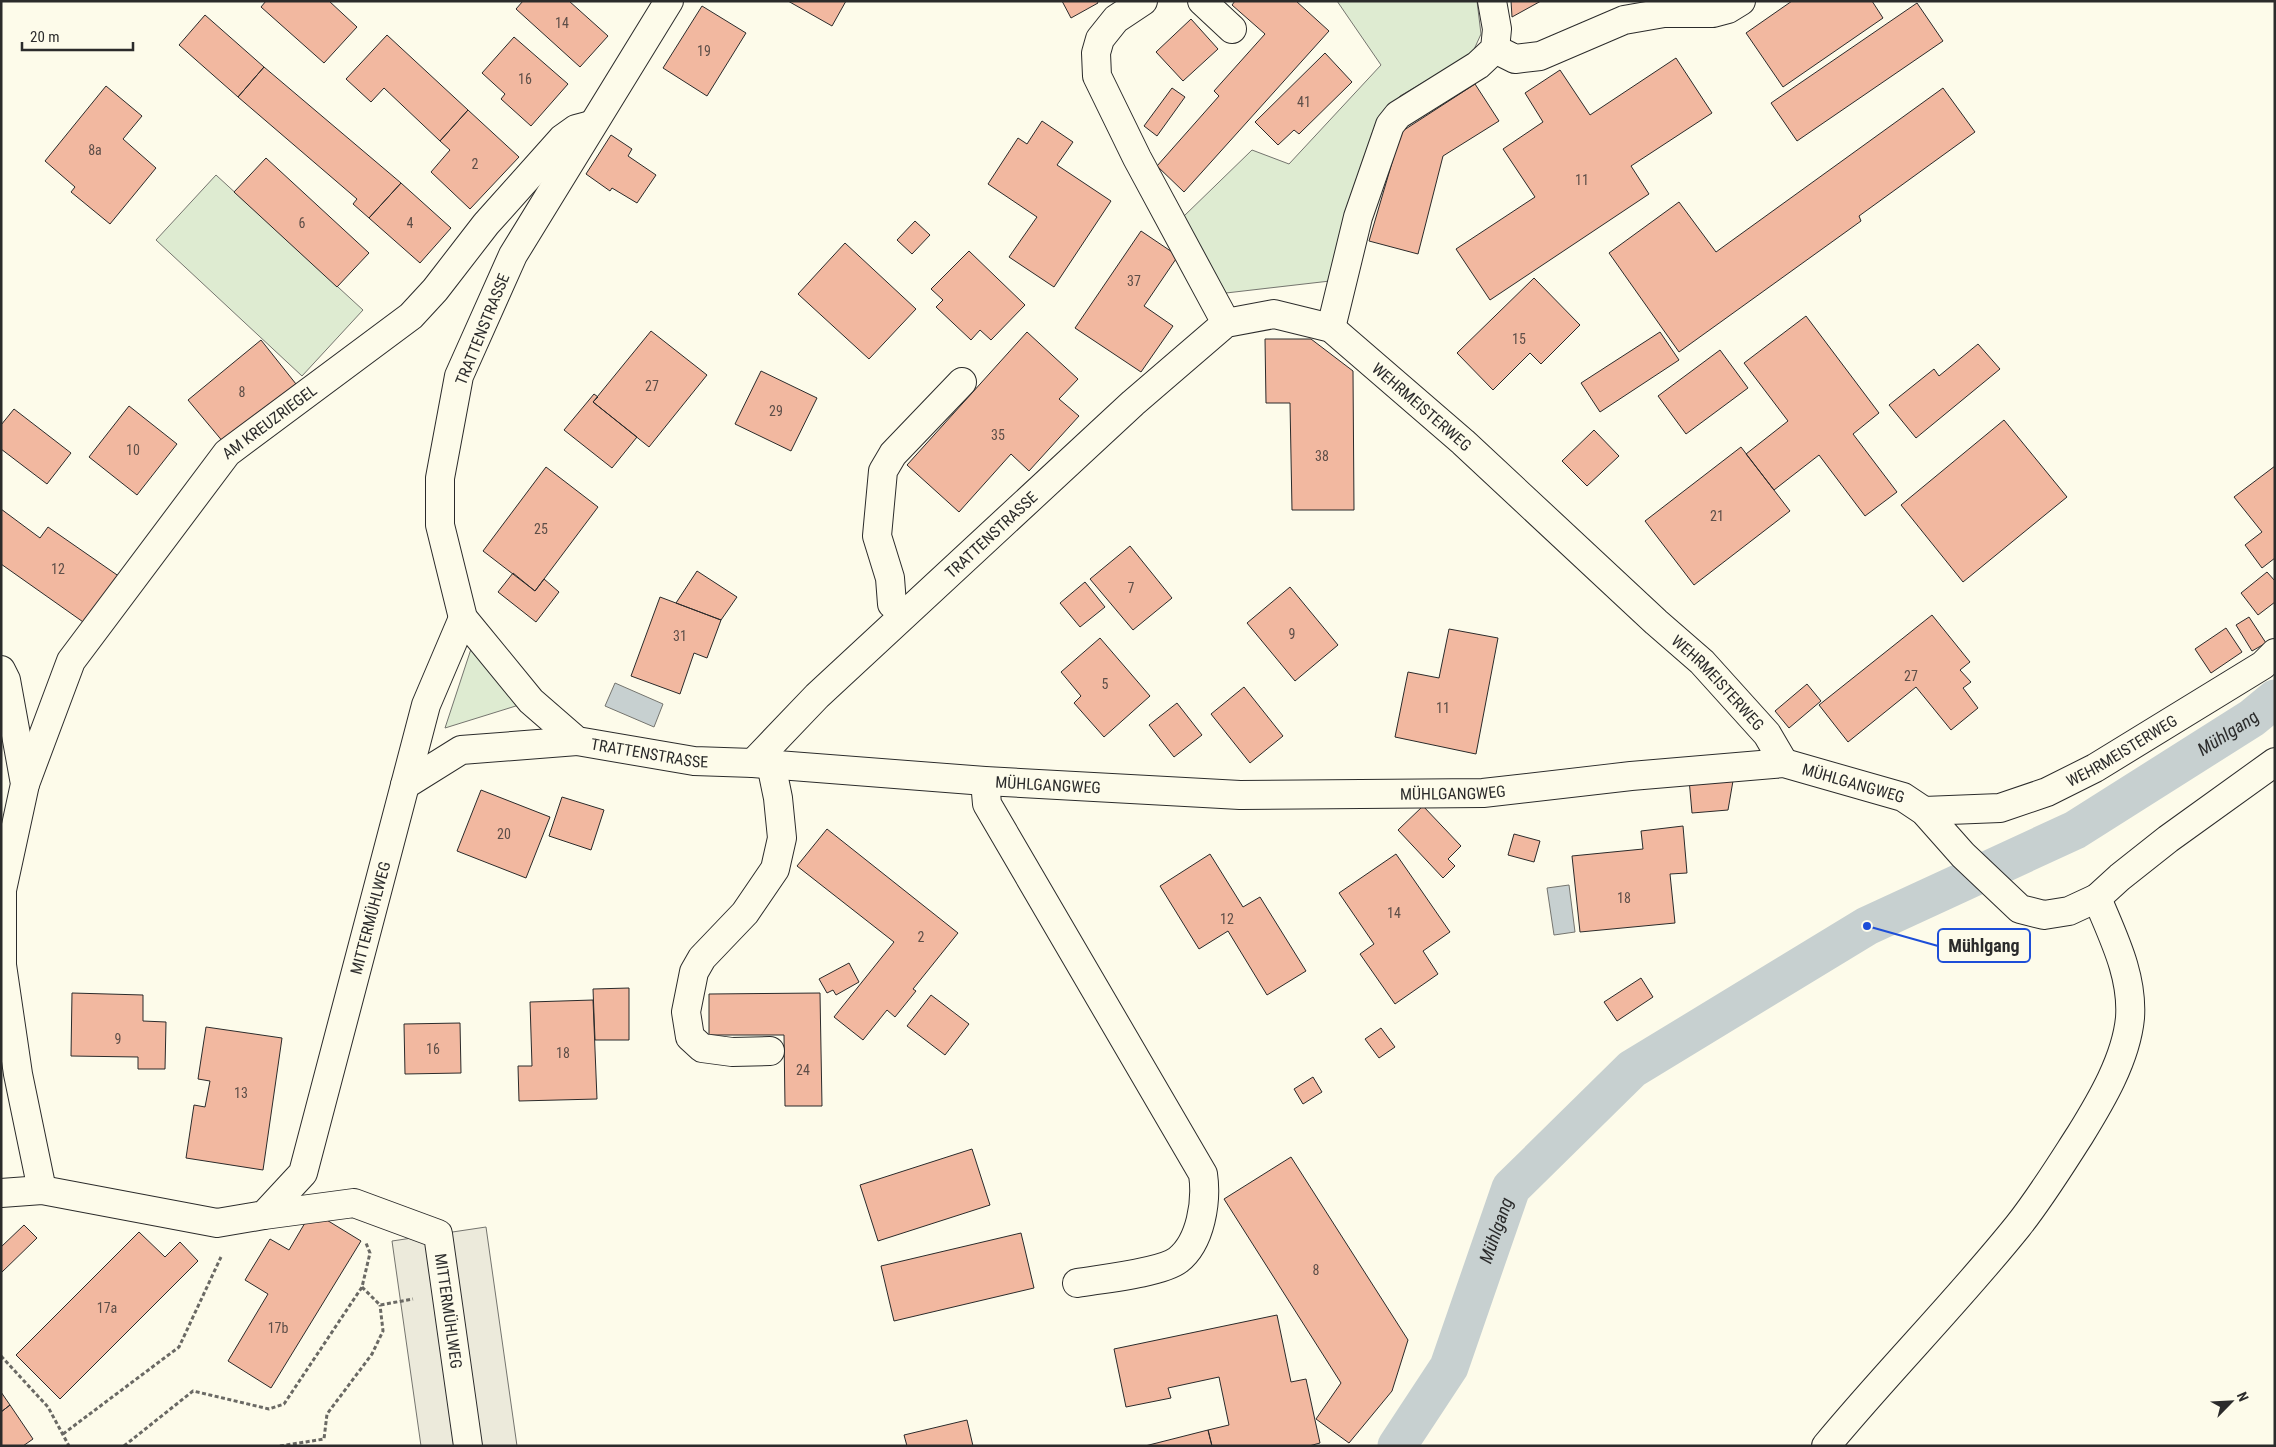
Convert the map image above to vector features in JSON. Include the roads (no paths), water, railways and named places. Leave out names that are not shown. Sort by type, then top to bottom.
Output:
[{"type":"street","name":"TRATTENSTRASSE","points":[[669,1],[512,256],[459,376],[440,478],[440,525],[463,618],[531,701],[577,742],[694,761],[762,763],[817,696],[1133,402],[1226,323],[1274,314],[1331,328]]},
{"type":"street","points":[[1142,1],[1116,19],[1100,39],[1096,53],[1097,76],[1137,158],[1226,323]]},
{"type":"street","points":[[1202,1],[1232,29]]},
{"type":"street","points":[[1331,328],[1358,217],[1390,125],[1398,115],[1478,65],[1495,49],[1497,29],[1492,1]]},
{"type":"street","points":[[1495,49],[1514,59],[1540,56],[1624,20],[1664,13],[1712,13],[1728,9],[1742,1]]},
{"type":"street","name":"AM KREUZRIEGEL","points":[[42,1190],[18,1074],[2,965],[2,890],[26,784],[71,661],[227,453],[411,316],[435,290],[486,224],[562,139],[576,129],[592,124]]},
{"type":"street","name":"WEHRMEISTERWEG","points":[[1331,328],[1463,442],[1656,622],[1702,662],[1767,734],[1784,763]]},
{"type":"street","points":[[904,614],[892,604],[890,578],[877,536],[883,471],[893,454],[962,382]]},
{"type":"street","name":"MITTERMÜHLWEG","points":[[251,1217],[303,1174],[426,705],[463,618]]},
{"type":"street","name":"WEHRMEISTERWEG","points":[[1924,811],[2000,808],[2047,792],[2095,768],[2263,665],[2275,653]]},
{"type":"street","points":[[1,670],[6,680],[26,784]]},
{"type":"street","points":[[405,785],[461,750],[577,742]]},
{"type":"street","name":"MÜHLGANGWEG","points":[[762,763],[985,781],[1240,794],[1484,792],[1631,776],[1784,763],[1903,797],[1924,811],[1963,855],[2020,909],[2044,915],[2069,911],[2097,898],[2120,876],[2168,839],[2275,762]]},
{"type":"street","points":[[762,763],[778,798],[782,838],[775,869],[744,913],[702,958],[694,972],[686,1012],[690,1037],[702,1048],[732,1052],[770,1051]]},
{"type":"street","points":[[985,781],[987,804],[1203,1174],[1206,1193],[1202,1216],[1190,1247],[1178,1260],[1160,1268],[1077,1283]]},
{"type":"street","points":[[1826,1446],[1965,1290],[2018,1226],[2048,1185],[2104,1096],[2119,1061],[2130,1018],[2126,968],[2097,898]]},
{"type":"street","name":"MITTERMÜHLWEG","points":[[1,1192],[42,1190],[217,1222],[354,1203],[438,1234],[468,1446]]},
{"type":"waterway","name":"Mühlgang","points":[[1397,1446],[1449,1367],[1511,1188],[1632,1069],[1867,926],[2075,830],[2252,718],[2275,699]]},
{"type":"place","name":"Mühlgang","points":[[1867,926]]}]
